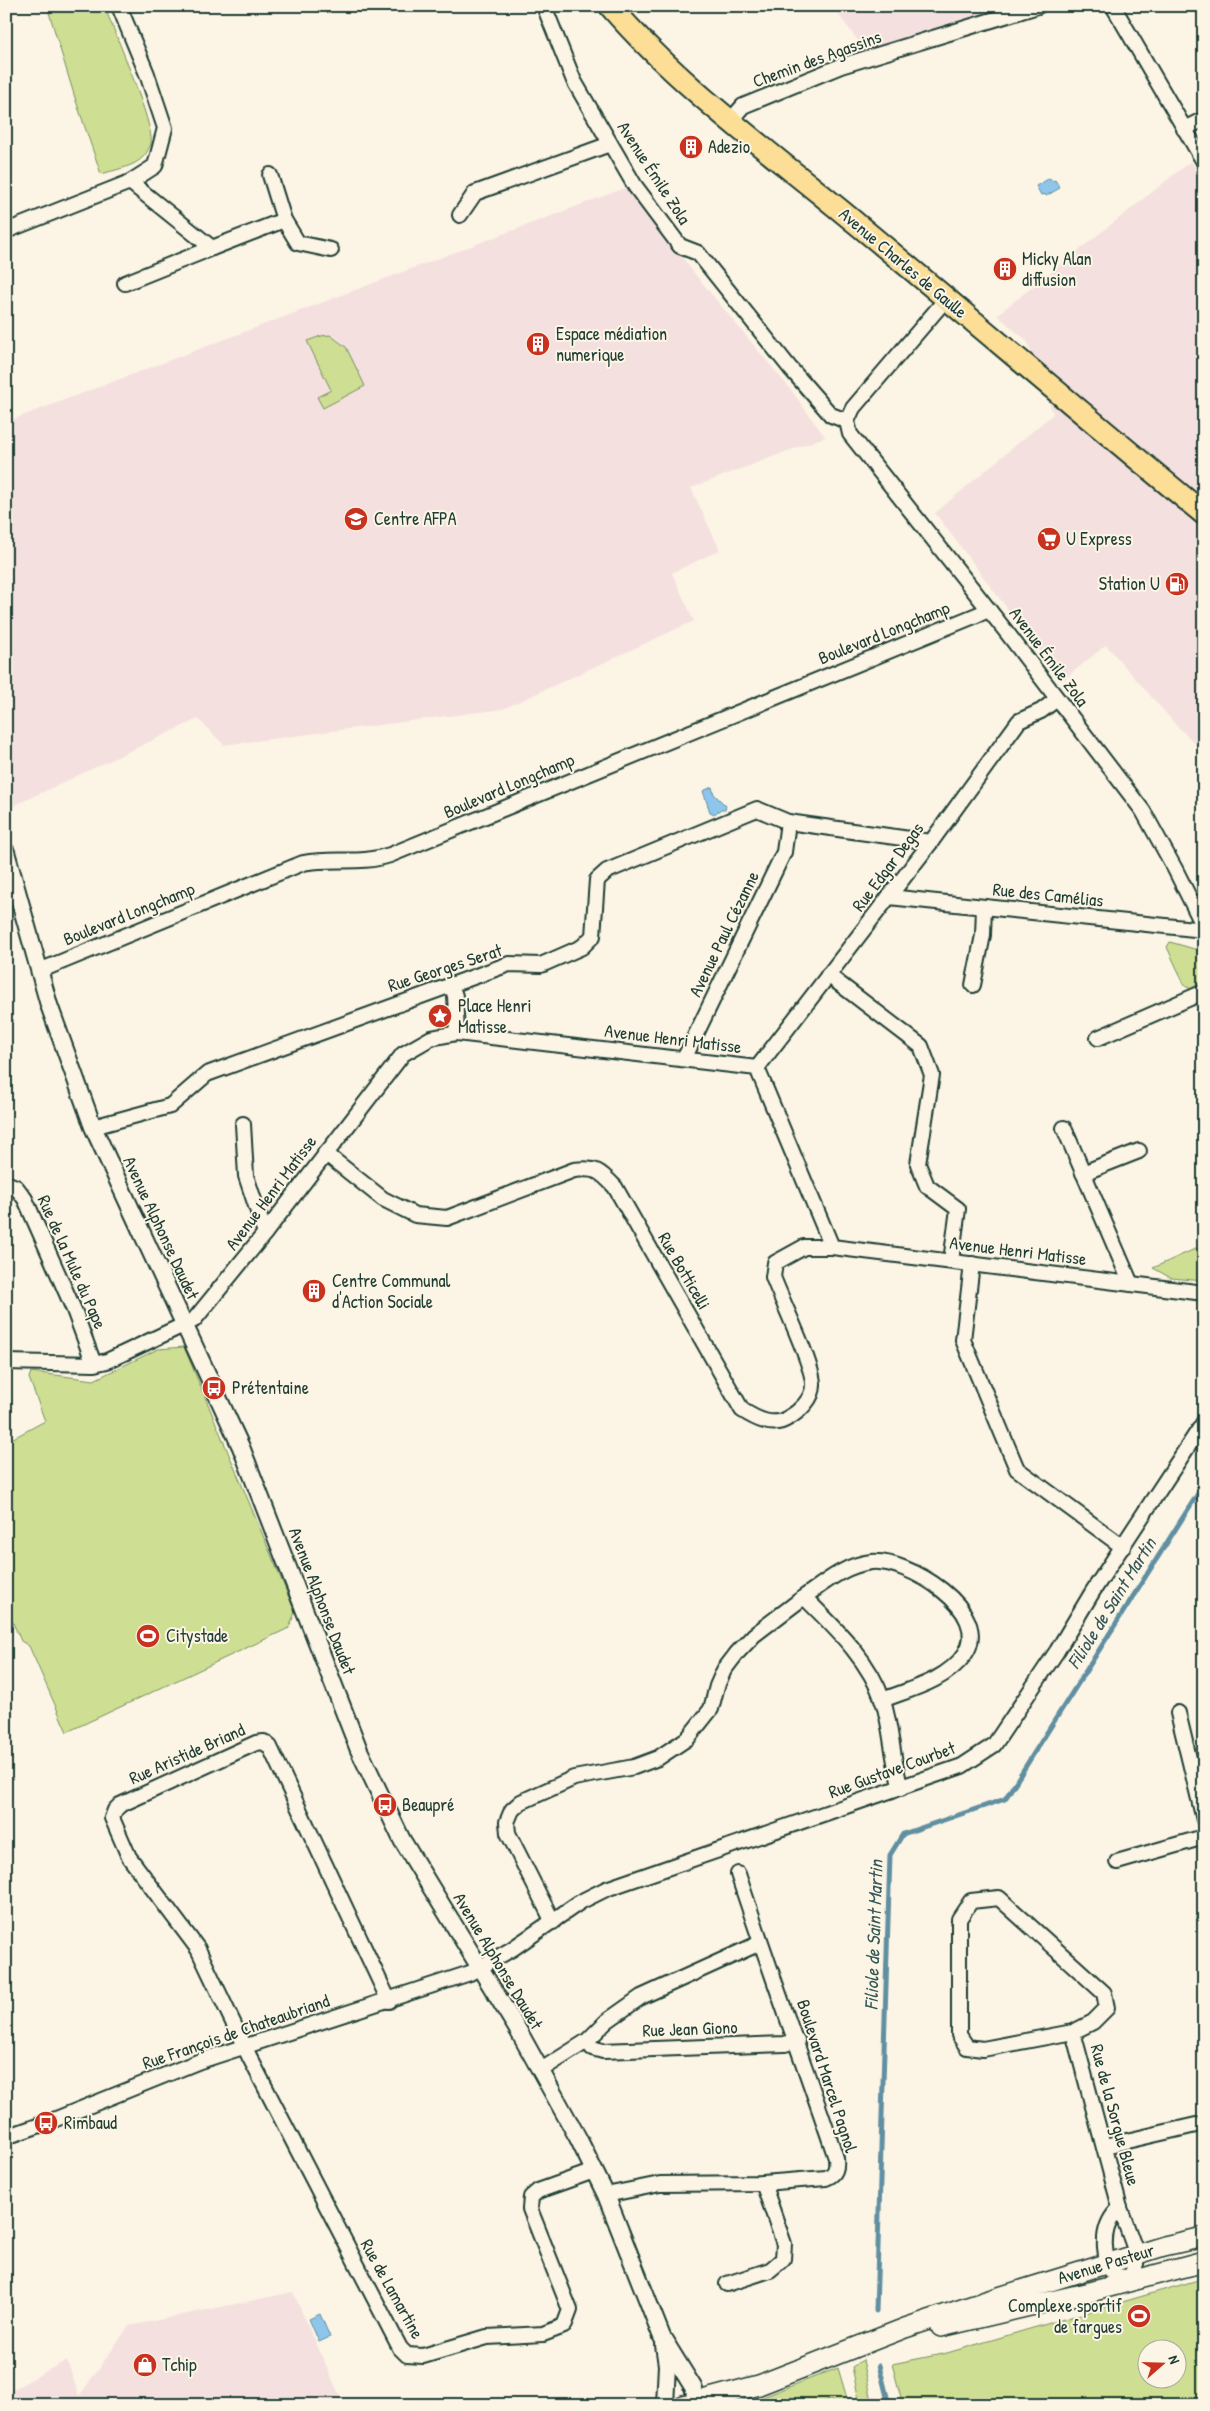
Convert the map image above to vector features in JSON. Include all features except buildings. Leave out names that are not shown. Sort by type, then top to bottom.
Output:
[{"type":"main road","name":"Avenue Charles de Gaulle","points":[[610,6],[644,43],[730,121],[1204,514]]},
{"type":"main road","name":"Avenue Pasteur","points":[[691,2403],[759,2385],[905,2328],[1137,2254],[1204,2237]]},
{"type":"main road","name":"Avenue Pasteur","points":[[867,2344],[999,2315],[1204,2262]]},
{"type":"street","points":[[6,231],[130,182],[155,166],[165,128],[147,74],[119,6]]},
{"type":"street","name":"Avenue Émile Zola","points":[[544,6],[574,82],[635,186],[680,246],[698,253],[824,408],[831,415],[847,421],[850,434],[866,457],[989,610],[1143,811],[1175,869],[1204,929]]},
{"type":"street","name":"Chemin des Agassins","points":[[730,121],[743,106],[841,66],[1038,6]]},
{"type":"street","points":[[1113,6],[1204,162]]},
{"type":"street","points":[[1184,129],[1204,120]]},
{"type":"street","points":[[460,215],[475,194],[610,144]]},
{"type":"street","points":[[270,175],[284,220],[298,243],[331,250]]},
{"type":"street","points":[[130,182],[212,248]]},
{"type":"street","points":[[125,283],[284,220]]},
{"type":"street","points":[[847,421],[853,408],[946,299]]},
{"type":"street","name":"Boulevard Longchamp","points":[[39,971],[303,863],[324,859],[361,862],[390,855],[989,610]]},
{"type":"street","name":"Rue Edgar Degas","points":[[757,1068],[889,898],[1019,720],[1041,711],[1057,699]]},
{"type":"street","name":"Rue Georges Serat","points":[[93,1127],[170,1106],[207,1074],[451,984],[509,964],[541,965],[582,947],[593,936],[597,880],[607,871],[757,809],[788,822],[931,842]]},
{"type":"street","name":"Avenue Paul Cézanne","points":[[684,1059],[784,852],[788,822]]},
{"type":"street","name":"Avenue Alphonse Daudet","points":[[6,852],[39,971],[93,1127],[241,1448],[358,1750],[402,1840],[541,2070],[594,2171],[606,2195],[662,2337],[693,2387],[691,2403]]},
{"type":"street","name":"Rue des Camélias","points":[[889,898],[1204,929]]},
{"type":"street","points":[[974,985],[983,935],[984,907]]},
{"type":"street","points":[[828,975],[921,1046],[932,1075],[918,1164],[927,1186],[958,1209],[952,1261]]},
{"type":"street","points":[[451,984],[455,996],[457,1033]]},
{"type":"street","points":[[1098,1038],[1204,992]]},
{"type":"street","name":"Avenue Henri Matisse","points":[[6,1362],[94,1364],[107,1361],[194,1320],[265,1233],[403,1054],[430,1038],[457,1033],[757,1068],[832,1247],[1204,1293]]},
{"type":"street","points":[[243,1124],[246,1176],[265,1233]]},
{"type":"street","points":[[1064,1128],[1131,1284]]},
{"type":"street","points":[[1083,1173],[1138,1151]]},
{"type":"street","name":"Rue Botticelli","points":[[325,1153],[383,1198],[415,1215],[447,1218],[574,1170],[590,1168],[602,1173],[615,1187],[742,1410],[755,1419],[771,1422],[781,1422],[798,1412],[807,1401],[813,1386],[809,1368],[773,1277],[775,1263],[804,1247],[832,1247]]},
{"type":"street","name":"Rue de la Mule du Pape","points":[[6,1183],[16,1187],[25,1199],[74,1310],[94,1364]]},
{"type":"street","points":[[972,1264],[963,1340],[1017,1469],[1123,1547]]},
{"type":"street","name":"Rue Gustave Courbet","points":[[480,1969],[553,1922],[580,1902],[606,1889],[962,1766],[994,1745],[1057,1651],[1204,1422]]},
{"type":"street","points":[[553,1922],[508,1833],[507,1822],[512,1810],[521,1802],[574,1778],[620,1771],[658,1758],[688,1738],[710,1709],[724,1670],[754,1635],[840,1572],[870,1562],[888,1562],[907,1569],[949,1595],[963,1611],[970,1629],[970,1642],[966,1653],[956,1664],[928,1683],[882,1700]]},
{"type":"street","points":[[804,1597],[856,1651],[882,1700],[901,1788]]},
{"type":"street","points":[[1178,1713],[1204,1820]]},
{"type":"street","name":"Rue Aristide Briand","points":[[245,2047],[198,1949],[138,1873],[128,1857],[112,1818],[115,1810],[120,1805],[256,1743],[264,1742],[270,1747],[389,2001]]},
{"type":"street","points":[[1117,1862],[1204,1837]]},
{"type":"street","name":"Boulevard Marcel Pagnol","points":[[606,2195],[660,2184],[763,2183],[826,2178],[833,2175],[837,2167],[836,2158],[797,2040],[760,1943],[738,1874]]},
{"type":"street","name":"Rue de la Sorgue Bleue","points":[[999,1898],[1104,1993],[1107,2008],[1093,2022],[1073,2032],[983,2049],[967,2047],[959,2035],[959,1919],[971,1901],[999,1898]]},
{"type":"street","points":[[541,2070],[587,2041],[606,2021],[641,1997],[760,1943]]},
{"type":"street","name":"Rue François de Chateaubriand","points":[[6,2137],[46,2123],[157,2077],[480,1969]]},
{"type":"street","name":"Rue de la Sorgue Bleue","points":[[1073,2032],[1105,2146],[1120,2208],[1137,2254]]},
{"type":"street","name":"Rue Jean Giono","points":[[587,2041],[592,2048],[603,2051],[785,2044],[797,2040]]},
{"type":"street","name":"Rue de Lamartine","points":[[245,2047],[400,2348],[406,2354],[423,2356],[488,2338],[543,2334],[564,2326],[570,2310],[530,2209],[530,2197],[538,2191],[594,2171]]},
{"type":"street","points":[[1105,2146],[1196,2125]]},
{"type":"street","points":[[727,2284],[770,2270],[783,2259],[784,2244],[763,2183]]},
{"type":"street","points":[[1120,2208],[1111,2216],[1107,2226],[1106,2252],[1111,2272],[1131,2280],[1137,2254]]},
{"type":"street","points":[[1171,2271],[1204,2272]]},
{"type":"street","name":"Avenue Alphonse Daudet","points":[[662,2337],[667,2365],[665,2405]]},
{"type":"shaded area","points":[[832,6],[1004,6],[865,50]]},
{"type":"shaded area","points":[[1191,161],[1204,183],[1204,752],[1177,726],[1106,645],[1062,681],[935,513],[1053,414],[1027,341],[997,315]]},
{"type":"shaded area","name":"Centre AFPA","points":[[630,186],[694,273],[792,391],[825,437],[691,488],[720,550],[672,573],[694,621],[503,709],[224,745],[198,719],[9,808],[6,797],[6,422]]},
{"type":"shaded area","points":[[293,2292],[344,2405],[6,2405],[6,2393],[67,2360],[79,2396],[129,2326]]},
{"type":"green space","points":[[47,6],[104,6],[140,98],[150,133],[151,143],[149,148],[144,156],[135,163],[101,174]]},
{"type":"green space","points":[[330,335],[346,347],[365,386],[323,408],[317,397],[331,390],[307,341]]},
{"type":"green space","points":[[1170,942],[1198,950],[1204,965],[1204,984],[1191,989],[1185,986],[1167,947]]},
{"type":"green space","points":[[1197,1248],[1204,1261],[1204,1281],[1171,1278],[1153,1268]]},
{"type":"green space","points":[[184,1347],[295,1612],[289,1628],[67,1732],[29,1646],[21,1641],[6,1607],[6,1442],[45,1421],[29,1378],[31,1372],[94,1380],[158,1349]]},
{"type":"green space","name":"Complexe sportif de fargues","points":[[1198,2280],[1204,2283],[1204,2405],[903,2405],[892,2364],[947,2353]]},
{"type":"green space","points":[[863,2360],[873,2405],[860,2405],[852,2367]]},
{"type":"green space","points":[[838,2368],[849,2405],[834,2405],[831,2400],[812,2405],[742,2405]]},
{"type":"water","points":[[1050,178],[1052,181],[1055,180],[1060,188],[1046,196],[1044,194],[1041,195],[1036,186]]},
{"type":"water","points":[[712,787],[714,794],[726,806],[725,810],[714,814],[710,812],[703,791]]},
{"type":"water","points":[[320,2314],[330,2337],[319,2342],[309,2319]]},
{"type":"waterway","name":"Filiole de Saint Martin","points":[[876,2311],[890,1855],[903,1834],[1005,1799],[1204,1484]]},
{"type":"waterway","name":"Filiole de Saint Martin","points":[[879,2365],[889,2405]]},
{"type":"place","name":"Adezio","points":[[691,147]]},
{"type":"place","name":"Micky Alan diffusion","points":[[1005,269]]},
{"type":"place","name":"Espace médiation numerique","points":[[538,344]]},
{"type":"place","name":"Centre AFPA","points":[[356,519]]},
{"type":"place","name":"U Express","points":[[1049,539]]},
{"type":"place","name":"Station U","points":[[1177,584]]},
{"type":"place","name":"Place Henri Matisse","points":[[440,1016]]},
{"type":"place","name":"Centre Communal d'Action Sociale","points":[[314,1291]]},
{"type":"place","name":"Prétentaine","points":[[214,1388]]},
{"type":"place","name":"Citystade","points":[[148,1636]]},
{"type":"place","name":"Beaupré","points":[[385,1805]]},
{"type":"place","name":"Rimbaud","points":[[46,2123]]},
{"type":"place","name":"Complexe sportif de fargues","points":[[1139,2316]]},
{"type":"place","name":"Tchip","points":[[145,2365]]}]
